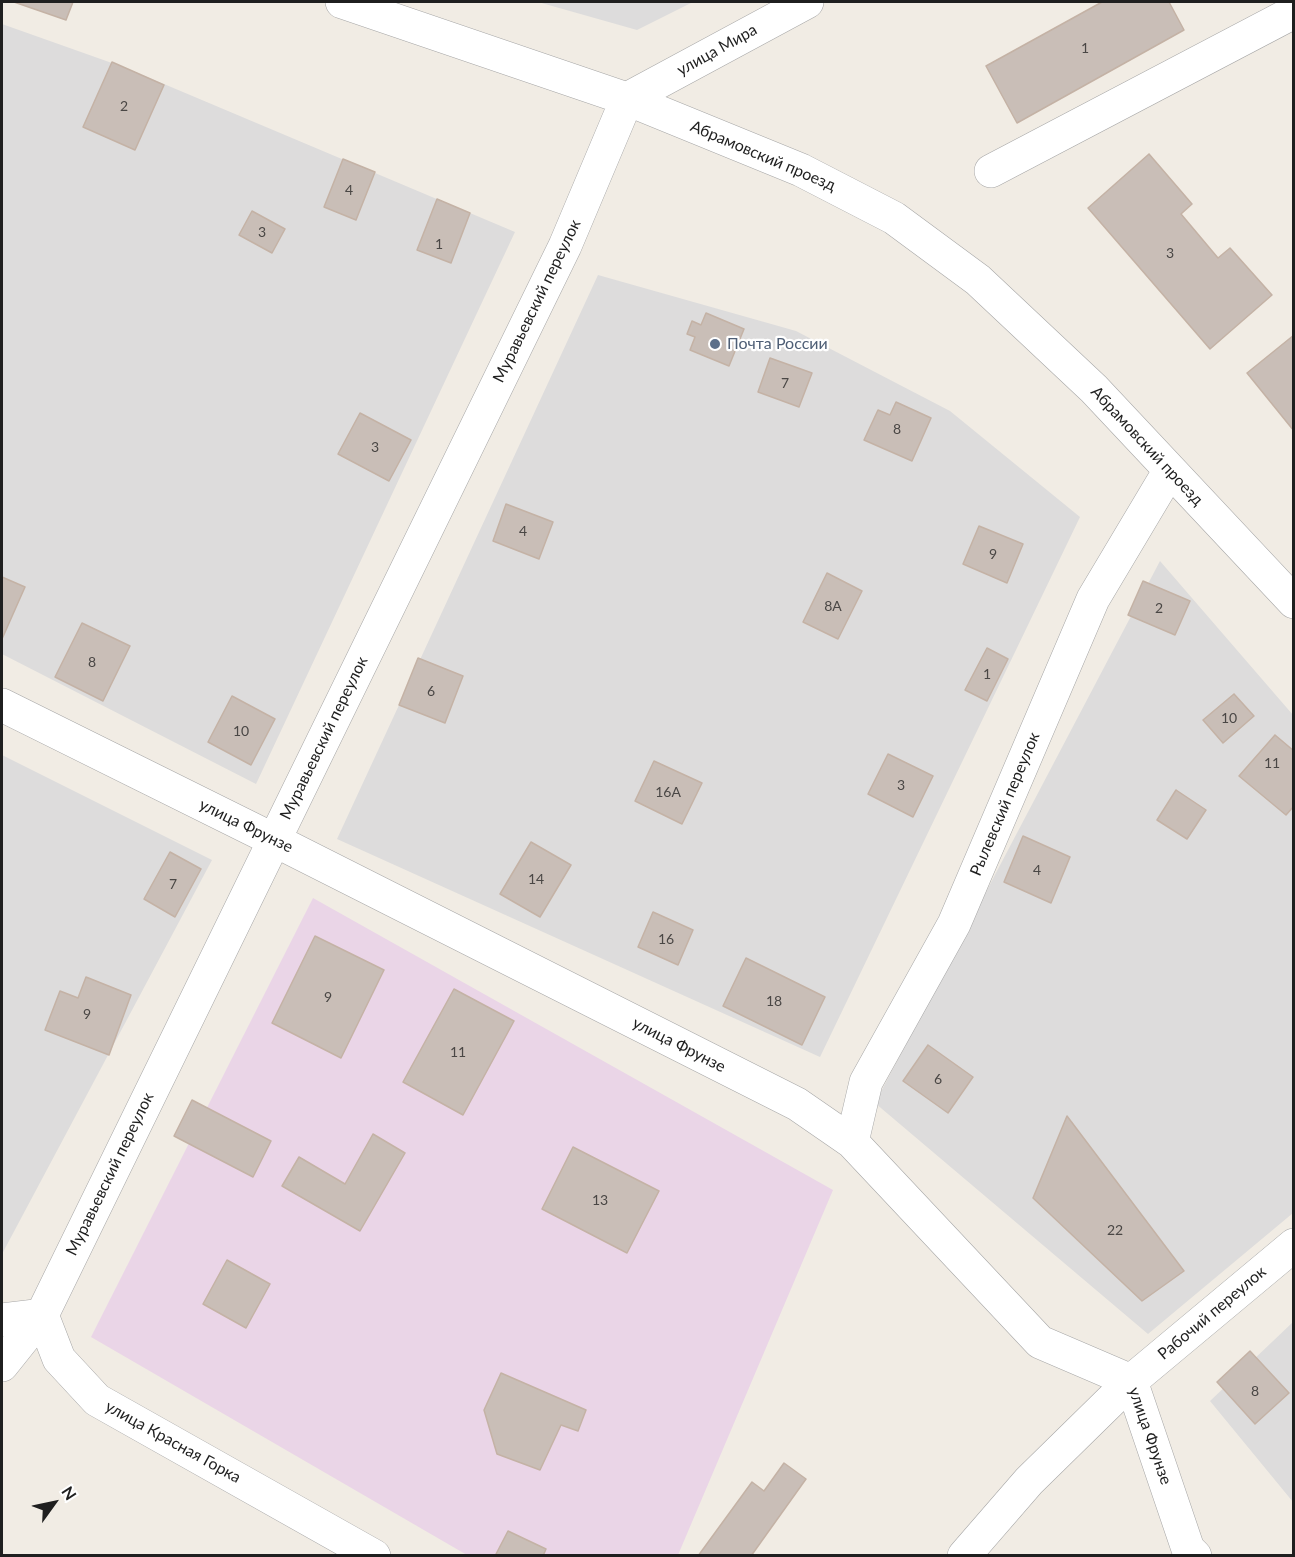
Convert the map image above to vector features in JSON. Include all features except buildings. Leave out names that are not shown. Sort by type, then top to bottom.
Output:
[{"type":"street","name":"Абрамовский проезд","points":[[342,2],[627,99],[801,170],[894,218],[978,280],[1094,389],[1293,602]]},
{"type":"street","name":"улица Мира","points":[[627,99],[807,2]]},
{"type":"street","points":[[991,171],[1293,12]]},
{"type":"street","name":"Муравьевский переулок","points":[[2,1365],[42,1315],[565,246],[627,99]]},
{"type":"street","name":"Рылевский переулок","points":[[852,1143],[866,1082],[954,924],[1094,599],[1170,470]]},
{"type":"street","name":"улица Фрунзе","points":[[2,705],[797,1104],[852,1143],[1040,1342],[1131,1381],[1188,1549],[1194,1556]]},
{"type":"street","name":"Рабочий переулок","points":[[964,1556],[1029,1481],[1131,1381],[1293,1245]]},
{"type":"street","points":[[2,1320],[42,1315]]},
{"type":"street","name":"улица Красная Горка","points":[[42,1315],[58,1359],[97,1400],[374,1556]]},
{"type":"shaded area","points":[[538,2],[693,2],[637,30]]},
{"type":"shaded area","points":[[2,24],[126,68],[515,232],[256,784],[2,654]]},
{"type":"shaded area","points":[[598,275],[796,331],[950,411],[1080,517],[820,1057],[337,839]]},
{"type":"shaded area","points":[[1160,561],[1293,715],[1293,1213],[1148,1334],[875,1103]]},
{"type":"shaded area","points":[[2,755],[212,860],[2,1254]]},
{"type":"shaded area","points":[[313,898],[833,1190],[678,1555],[467,1555],[91,1337]]},
{"type":"shaded area","points":[[1293,1322],[1293,1502],[1210,1401]]},
{"type":"place","name":"Почта России","points":[[715,344]]}]
